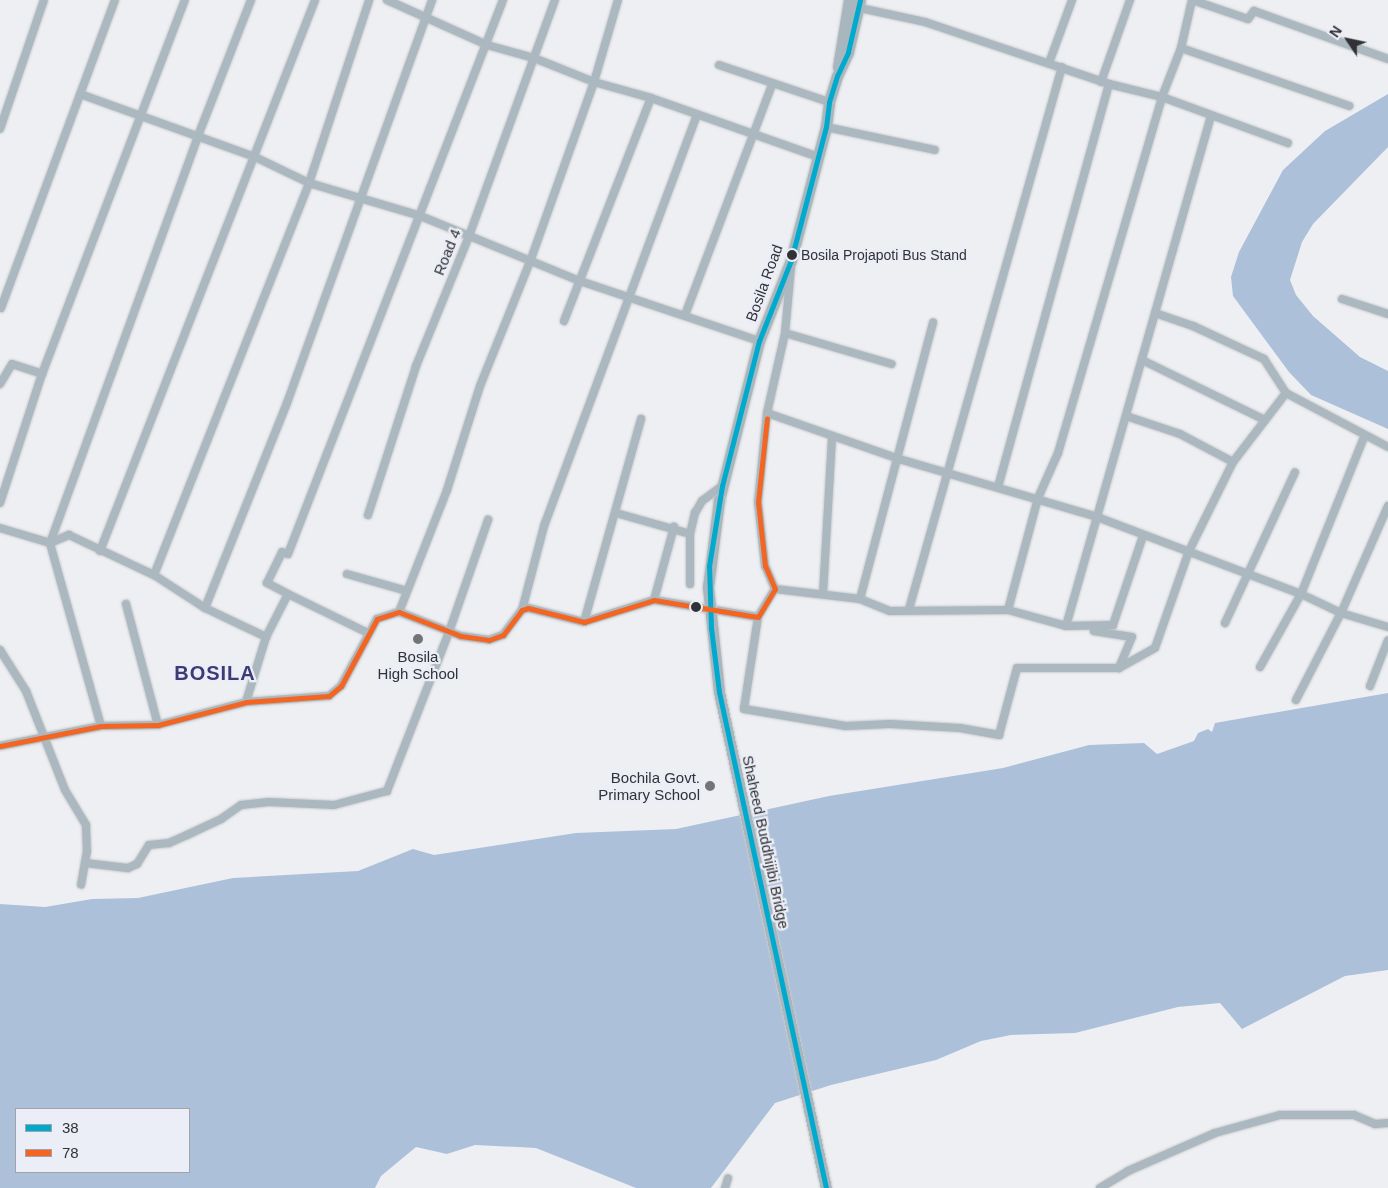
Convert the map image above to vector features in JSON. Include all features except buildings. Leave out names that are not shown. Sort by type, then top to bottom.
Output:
[{"type":"main road","name":"Bosila Road","points":[[719,500],[758,341],[791,260],[816,156],[826,127],[829,102],[836,76],[849,0]]},
{"type":"main road","name":"Bosila Road","points":[[836,76],[848,52],[860,4]]},
{"type":"main road","name":"Shaheed Buddhijibi Bridge","points":[[719,500],[708,587],[719,692],[826,1188]]},
{"type":"street","points":[[0,129],[44,0]]},
{"type":"street","points":[[1,308],[114,1],[105,0]]},
{"type":"street","points":[[0,503],[42,374],[185,0]]},
{"type":"street","points":[[101,726],[50,543],[198,136],[251,0]]},
{"type":"street","points":[[100,551],[255,158],[315,0]]},
{"type":"street","points":[[154,575],[310,183],[369,0]]},
{"type":"street","points":[[387,0],[426,16],[486,45],[534,58],[594,82],[651,98],[816,156]]},
{"type":"street","points":[[204,608],[287,403],[432,0]]},
{"type":"street","points":[[368,633],[267,583],[282,552],[288,554],[503,0]]},
{"type":"street","name":"Road 4","points":[[368,515],[416,366],[468,236],[555,0]]},
{"type":"street","points":[[399,612],[447,490],[480,386],[531,259],[594,82],[618,0]]},
{"type":"street","points":[[1049,64],[1072,0]]},
{"type":"street","points":[[998,487],[1105,83],[1130,0]]},
{"type":"street","points":[[1008,610],[1038,498],[1058,453],[1162,97],[1182,48],[1192,0],[1248,19],[1254,11],[1388,59]]},
{"type":"street","points":[[860,4],[925,22],[1105,83],[1162,97],[1288,143]]},
{"type":"street","points":[[1182,48],[1349,106]]},
{"type":"street","points":[[719,66],[772,85],[829,102]]},
{"type":"street","points":[[909,609],[1062,67]]},
{"type":"street","points":[[685,315],[772,85]]},
{"type":"street","points":[[80,94],[255,158],[310,183],[362,196],[418,215],[531,259],[580,281],[630,296],[758,341]]},
{"type":"street","points":[[564,321],[651,98]]},
{"type":"street","points":[[0,746],[46,739],[101,726],[158,725],[246,702],[329,696],[336,692],[377,619],[399,612],[449,632],[489,640],[503,635],[522,610],[544,526],[697,114]]},
{"type":"street","points":[[1066,626],[1211,116]]},
{"type":"street","points":[[826,127],[935,150]]},
{"type":"street","points":[[775,589],[765,566],[758,502],[767,413],[785,333],[791,290],[791,260]]},
{"type":"street","points":[[1342,299],[1388,314]]},
{"type":"street","points":[[1155,313],[1201,329],[1264,359],[1286,393],[1388,447]]},
{"type":"street","points":[[860,599],[899,459],[933,322]]},
{"type":"street","points":[[785,333],[892,364]]},
{"type":"street","points":[[1142,360],[1265,420]]},
{"type":"street","points":[[0,384],[12,364],[42,374]]},
{"type":"street","points":[[775,589],[758,617],[744,709],[812,722],[846,726],[890,724],[960,728],[998,735],[1017,668],[1119,668],[1155,648],[1189,551],[1233,462],[1286,393]]},
{"type":"street","points":[[767,413],[899,459],[1038,498],[1097,517],[1143,536],[1189,551],[1247,576],[1301,594],[1341,614],[1388,628]]},
{"type":"street","points":[[1126,416],[1180,434],[1233,462]]},
{"type":"street","points":[[584,622],[604,544],[616,513],[641,419]]},
{"type":"street","points":[[1260,667],[1301,594],[1366,435]]},
{"type":"street","points":[[823,594],[832,437]]},
{"type":"street","points":[[1225,623],[1295,472]]},
{"type":"street","points":[[690,584],[690,534],[695,514],[702,501],[722,486]]},
{"type":"street","points":[[1296,700],[1341,614],[1388,506]]},
{"type":"street","points":[[616,513],[674,527],[690,534]]},
{"type":"street","points":[[85,863],[128,868],[137,864],[149,845],[169,843],[221,819],[241,805],[270,802],[334,805],[387,791],[449,632],[488,520]]},
{"type":"street","points":[[654,600],[674,527]]},
{"type":"street","points":[[0,528],[50,543],[69,536],[154,575],[204,608],[266,637]]},
{"type":"street","points":[[775,589],[860,599],[890,611],[909,609],[1008,610],[1066,626],[1093,627],[1113,625],[1143,536]]},
{"type":"street","points":[[347,574],[407,591]]},
{"type":"street","points":[[246,702],[266,637],[288,594]]},
{"type":"street","points":[[522,610],[536,608],[584,622],[654,600],[758,617]]},
{"type":"street","points":[[126,604],[158,725]]},
{"type":"street","points":[[1093,627],[1094,631],[1132,637],[1119,668]]},
{"type":"street","points":[[1370,686],[1388,640]]},
{"type":"street","points":[[0,650],[26,691],[65,790],[86,825],[85,863],[81,884]]},
{"type":"street","points":[[1100,1188],[1128,1171],[1215,1132],[1280,1115],[1354,1115],[1375,1124],[1388,1124]]},
{"type":"street","points":[[725,1188],[728,1178]]},
{"type":"water","points":[[1388,94],[1388,147],[1313,224],[1302,242],[1290,280],[1296,295],[1313,316],[1360,357],[1388,371],[1388,429],[1311,395],[1289,372],[1233,296],[1231,277],[1239,252],[1283,170],[1325,131]]},
{"type":"water","points":[[1388,693],[1388,970],[1345,976],[1242,1029],[1220,1003],[1178,1007],[1075,1033],[1011,1035],[981,1041],[936,1060],[831,1085],[775,1103],[711,1188],[636,1188],[536,1148],[475,1145],[447,1154],[416,1147],[381,1176],[375,1188],[0,1188],[0,904],[45,907],[92,899],[138,898],[233,878],[358,871],[413,849],[434,855],[576,833],[676,829],[829,796],[1003,768],[1089,745],[1144,743],[1157,754],[1194,741],[1198,733],[1208,729],[1212,732],[1215,723]]},
{"type":"transit line","name":"38","points":[[826,1188],[719,692],[711,628],[709,566],[722,486],[759,341],[791,260],[826,127],[829,102],[837,76],[848,52],[860,0]]},
{"type":"transit line","name":"78","points":[[0,746],[101,726],[158,725],[246,702],[329,696],[341,686],[377,619],[399,612],[461,636],[489,640],[503,635],[522,610],[528,608],[584,622],[654,600],[758,617],[775,589],[765,566],[758,502],[767,418]]},
{"type":"place","name":"Bosila Projapoti Bus Stand","points":[[792,255]]},
{"type":"place","name":"Bosila High School","points":[[418,639]]},
{"type":"place","name":"Bochila Govt. Primary School","points":[[710,786]]},
{"type":"district","name":"BOSILA","points":[[215,673]]}]
